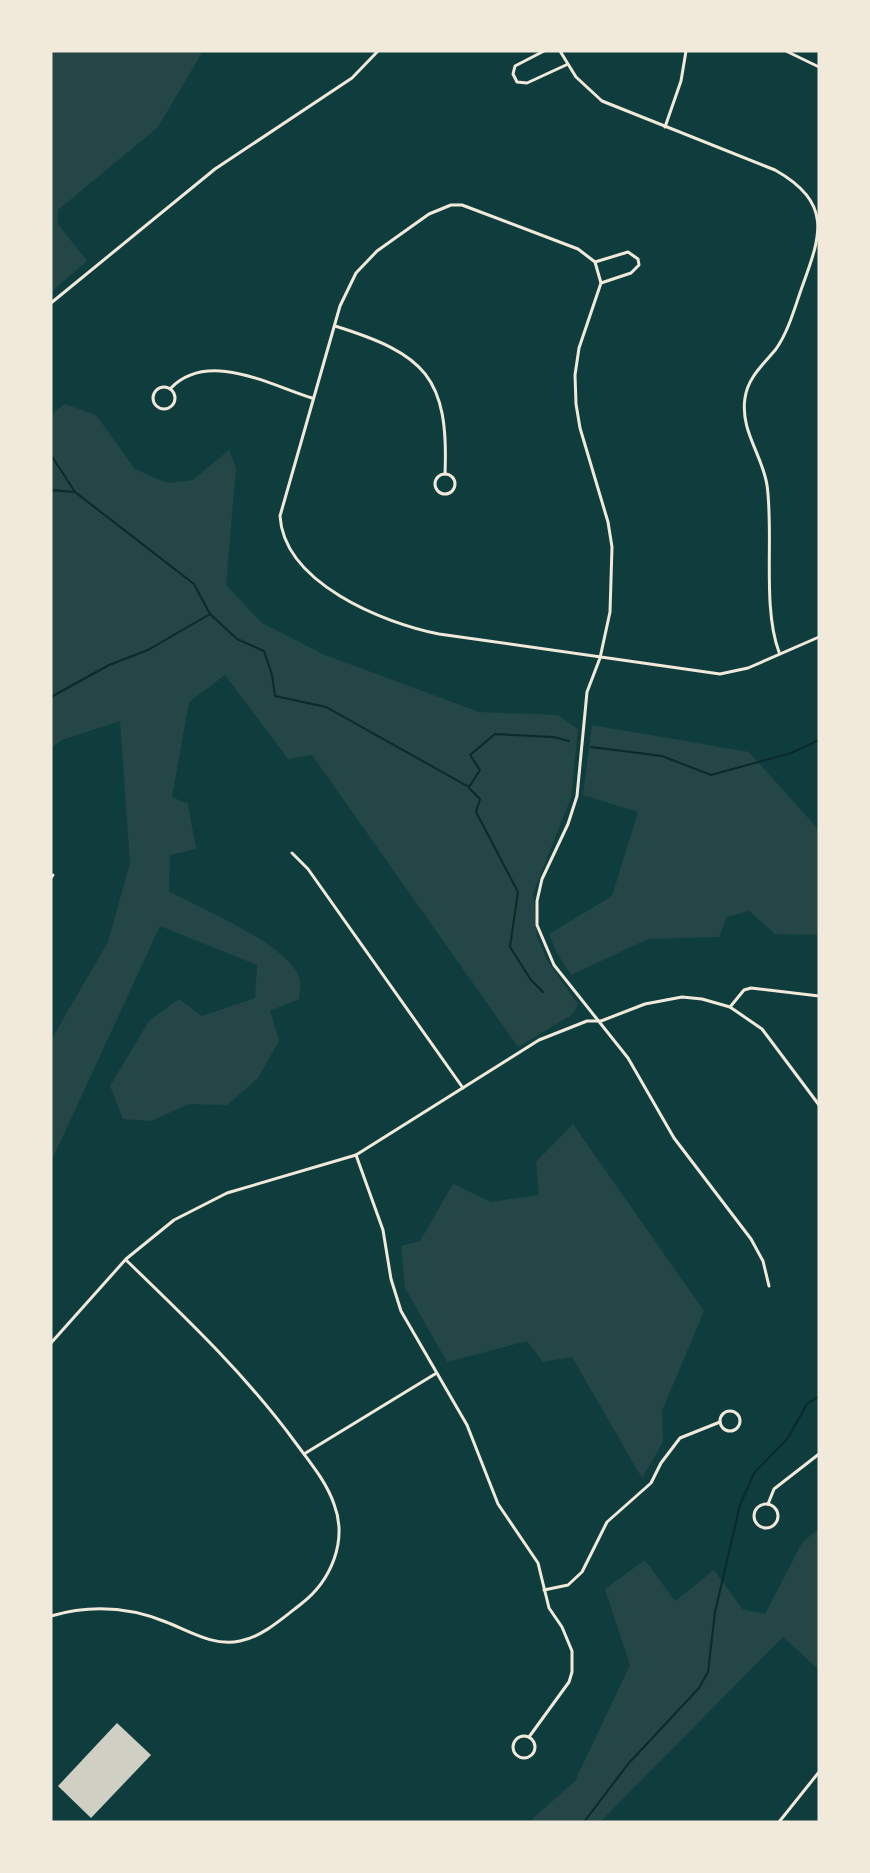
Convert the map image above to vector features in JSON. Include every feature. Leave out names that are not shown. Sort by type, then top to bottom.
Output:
[{"type":"street","points":[[51,303],[214,170],[352,78],[378,51]]},
{"type":"street","points":[[544,51],[516,66],[513,75],[518,82],[527,83],[566,65]]},
{"type":"street","points":[[560,51],[566,65],[602,101],[776,170],[793,180],[807,195],[818,219],[819,241],[789,324],[776,348],[751,380],[744,400],[748,437],[759,459],[767,485],[773,623],[779,652]]},
{"type":"street","points":[[665,127],[681,81],[686,51]]},
{"type":"street","points":[[786,51],[819,67]]},
{"type":"street","points":[[770,1286],[763,1261],[751,1239],[674,1138],[627,1058],[601,1021],[554,965],[540,937],[537,914],[542,879],[566,831],[577,796],[587,692],[600,658],[610,612],[612,547],[603,498],[580,429],[575,375],[579,348],[601,283],[595,262],[578,249],[472,207],[451,205],[429,214],[366,261],[348,287],[312,398],[280,516],[284,541],[301,564],[326,585],[384,618],[439,634],[600,658],[720,674],[748,668],[779,652],[819,637]]},
{"type":"street","points":[[595,262],[628,252],[638,259],[639,265],[635,271],[601,283]]},
{"type":"street","points":[[335,326],[391,345],[405,355],[429,380],[436,393],[444,420],[445,474]]},
{"type":"street","points":[[171,388],[174,403],[167,409],[159,408],[154,400],[154,393],[162,387],[171,388],[194,372],[217,370],[312,398]]},
{"type":"street","points":[[445,474],[451,476],[455,484],[451,493],[444,494],[436,489],[435,482],[438,477],[445,474]]},
{"type":"street","points":[[292,853],[308,869],[463,1088]]},
{"type":"street","points":[[730,1007],[744,990],[751,988],[819,996]]},
{"type":"street","points":[[51,1343],[126,1259],[174,1220],[209,1201],[252,1185],[356,1155],[539,1040],[587,1021],[601,1021],[645,1004],[682,997],[702,999],[730,1007],[750,1019],[768,1035],[819,1105]]},
{"type":"street","points":[[356,1155],[383,1230],[398,1304],[467,1425],[498,1504],[538,1563],[549,1608],[569,1641],[572,1651],[572,1672],[564,1690],[530,1737]]},
{"type":"street","points":[[51,1616],[86,1609],[110,1608],[144,1615],[210,1640],[233,1642],[256,1636],[312,1596],[324,1581],[337,1551],[339,1536],[335,1504],[304,1454],[248,1381],[126,1259]]},
{"type":"street","points":[[304,1454],[436,1373]]},
{"type":"street","points":[[544,1590],[568,1585],[582,1572],[607,1522],[651,1483],[661,1462],[680,1438],[720,1422],[723,1414],[729,1411],[736,1413],[740,1422],[738,1427],[729,1431],[723,1429],[720,1422]]},
{"type":"street","points":[[768,1504],[774,1489],[819,1454]]},
{"type":"street","points":[[768,1504],[777,1510],[778,1518],[775,1525],[768,1528],[757,1524],[754,1516],[760,1506],[768,1504]]},
{"type":"street","points":[[522,1735],[530,1737],[535,1742],[534,1753],[524,1758],[517,1756],[513,1746],[516,1739],[522,1735]]},
{"type":"street","points":[[779,1822],[819,1772]]},
{"type":"shaded area","points":[[51,51],[203,51],[158,127],[58,210],[58,224],[87,261],[51,292]]},
{"type":"shaded area","points":[[65,404],[96,415],[135,469],[167,483],[193,480],[229,450],[236,468],[226,585],[262,623],[325,655],[479,712],[558,715],[578,729],[571,798],[533,893],[537,937],[548,962],[578,1004],[573,1014],[518,1047],[312,755],[288,759],[225,675],[189,702],[172,797],[188,804],[196,849],[170,855],[169,891],[243,929],[281,955],[294,968],[300,981],[299,999],[270,1011],[279,1041],[258,1078],[227,1105],[189,1104],[151,1121],[123,1119],[110,1086],[149,1021],[179,999],[202,1016],[255,998],[257,965],[160,926],[51,1162],[51,1040],[108,942],[130,863],[120,721],[62,740],[51,748],[51,414]]},
{"type":"shaded area","points":[[592,725],[749,752],[819,830],[819,935],[775,934],[749,911],[727,917],[719,937],[648,939],[571,975],[557,953],[549,934],[612,896],[638,812],[583,795]]},
{"type":"shaded area","points":[[573,1124],[704,1311],[662,1411],[663,1442],[642,1478],[572,1357],[543,1362],[527,1341],[447,1362],[405,1288],[401,1246],[420,1241],[453,1184],[491,1202],[539,1195],[536,1162]]},
{"type":"shaded area","points":[[819,1528],[818,1669],[783,1637],[600,1822],[529,1822],[575,1781],[630,1665],[605,1589],[645,1560],[675,1601],[714,1570],[742,1609],[765,1614],[802,1543]]},
{"type":"building","points":[[117,1723],[151,1755],[91,1818],[58,1786]]},
{"type":"waterway","points":[[51,455],[75,492]]},
{"type":"waterway","points":[[51,490],[75,492],[194,584],[210,614],[237,639],[264,651],[272,675],[275,696],[326,707],[469,787],[480,770],[470,755],[495,734],[553,737],[569,741]]},
{"type":"waterway","points":[[51,697],[109,665],[148,650],[210,614]]},
{"type":"waterway","points":[[591,747],[662,756],[711,775],[791,753],[819,740]]},
{"type":"waterway","points":[[469,788],[480,799],[476,812],[518,892],[510,947],[531,980],[543,992]]},
{"type":"waterway","points":[[584,1822],[628,1764],[699,1688],[708,1672],[715,1612],[740,1505],[754,1473],[788,1438],[807,1404],[819,1396]]}]
